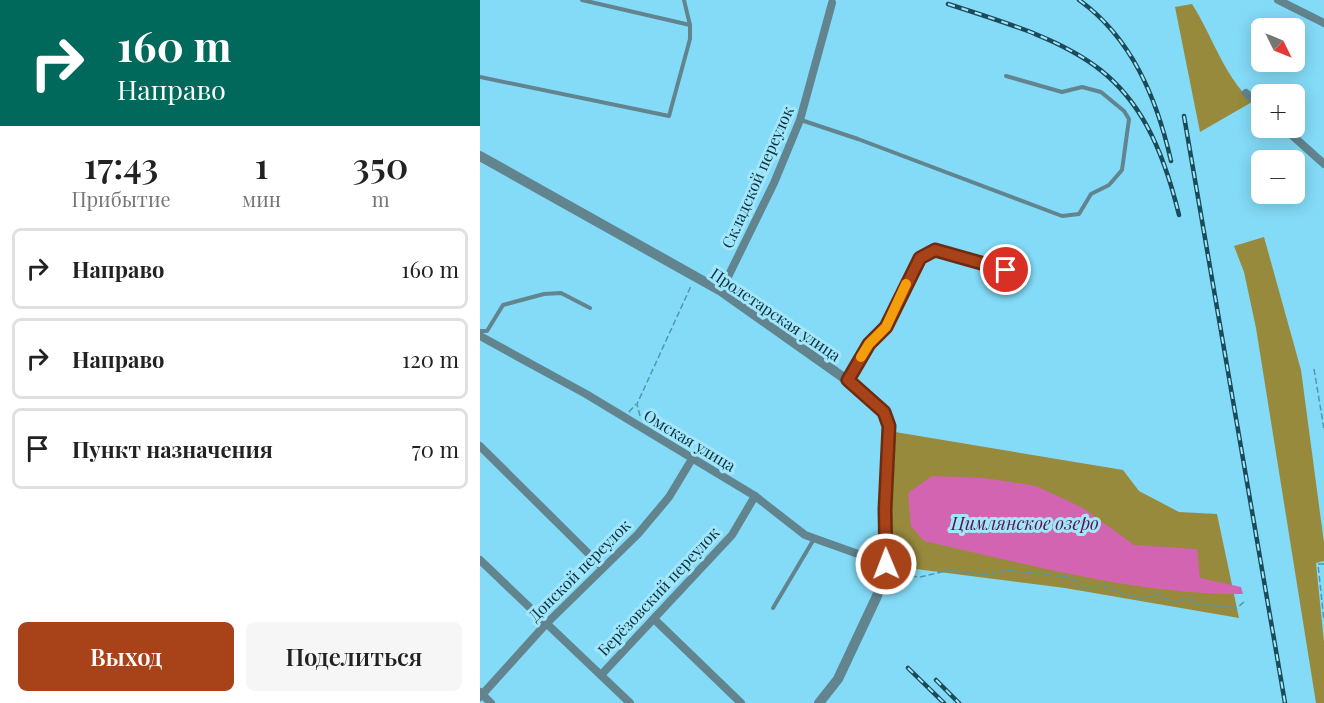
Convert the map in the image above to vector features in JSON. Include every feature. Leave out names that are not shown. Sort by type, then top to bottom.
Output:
[{"type":"street","points":[[1278,0],[1324,23]]},
{"type":"street","name":"Складской переулок","points":[[721,291],[774,183],[800,120],[832,3]]},
{"type":"street","points":[[1246,93],[1251,97]]},
{"type":"street","points":[[1295,138],[1324,164]]},
{"type":"street","name":"Пролетарская улица","points":[[480,156],[721,291],[848,380],[884,412],[889,426],[885,568],[877,597],[838,679],[819,703]]},
{"type":"street","name":"Омская улица","points":[[480,336],[755,496],[805,535],[885,568]]},
{"type":"street","points":[[480,446],[602,567]]},
{"type":"street","name":"Донской переулок","points":[[481,694],[545,624],[638,534],[669,497],[692,459]]},
{"type":"street","name":"Берёзовский переулок","points":[[601,675],[732,535],[755,496]]},
{"type":"street","points":[[480,560],[630,703]]},
{"type":"street","points":[[654,619],[741,703]]},
{"type":"street","points":[[481,694],[491,703]]},
{"type":"lane","points":[[582,0],[690,25]]},
{"type":"lane","points":[[480,77],[669,116],[690,39],[690,25],[684,0]]},
{"type":"lane","points":[[800,120],[869,143],[1062,216],[1079,214],[1091,194],[1109,185],[1122,170],[1129,120],[1124,111],[1101,92],[1082,87],[1062,92],[1006,76]]},
{"type":"lane","points":[[848,380],[869,344],[886,327],[920,258],[935,250],[1006,270]]},
{"type":"lane","points":[[480,331],[488,331],[503,305],[544,294],[561,293],[590,308]]},
{"type":"lane","points":[[773,608],[814,538]]},
{"type":"path","points":[[642,429],[637,404],[695,277]]},
{"type":"path","points":[[1314,369],[1324,429]]},
{"type":"path","points":[[1324,564],[1318,564],[1324,621]]},
{"type":"path","points":[[885,568],[921,577],[951,570],[987,575],[1007,570],[1066,577],[1075,580],[1082,588],[1106,587],[1137,599],[1157,595],[1175,602],[1186,598],[1197,604],[1237,608],[1245,601]]},
{"type":"shaded area","points":[[1192,4],[1233,80],[1251,101],[1200,132],[1175,7]]},
{"type":"shaded area","points":[[1264,237],[1301,370],[1324,543],[1324,561],[1316,563],[1324,642],[1324,703],[1316,703],[1256,328],[1244,272],[1234,246]]},
{"type":"shaded area","points":[[895,432],[1123,470],[1139,491],[1179,512],[1217,514],[1239,618],[1065,588],[892,566],[890,509]]},
{"type":"water","name":"Цимлянское озеро","points":[[932,476],[985,478],[1036,486],[1083,508],[1134,545],[1197,549],[1200,578],[1241,587],[1243,594],[1203,593],[1123,584],[924,541],[911,526],[908,493]]},
{"type":"railway","points":[[1079,0],[1098,15],[1128,51],[1150,93],[1171,161]]},
{"type":"railway","points":[[948,4],[1036,34],[1071,51],[1101,70],[1126,95],[1147,126],[1164,165],[1179,215]]},
{"type":"railway","points":[[1184,116],[1285,703]]},
{"type":"railway","points":[[908,668],[944,703]]},
{"type":"railway","points":[[936,680],[959,703]]},
{"type":"slow traffic","points":[[861,357],[869,344],[886,327],[906,284]]},
{"type":"route","points":[[886,564],[885,509],[889,426],[884,412],[848,380],[869,344],[886,327],[909,276],[920,258],[935,250],[1006,270]]}]
